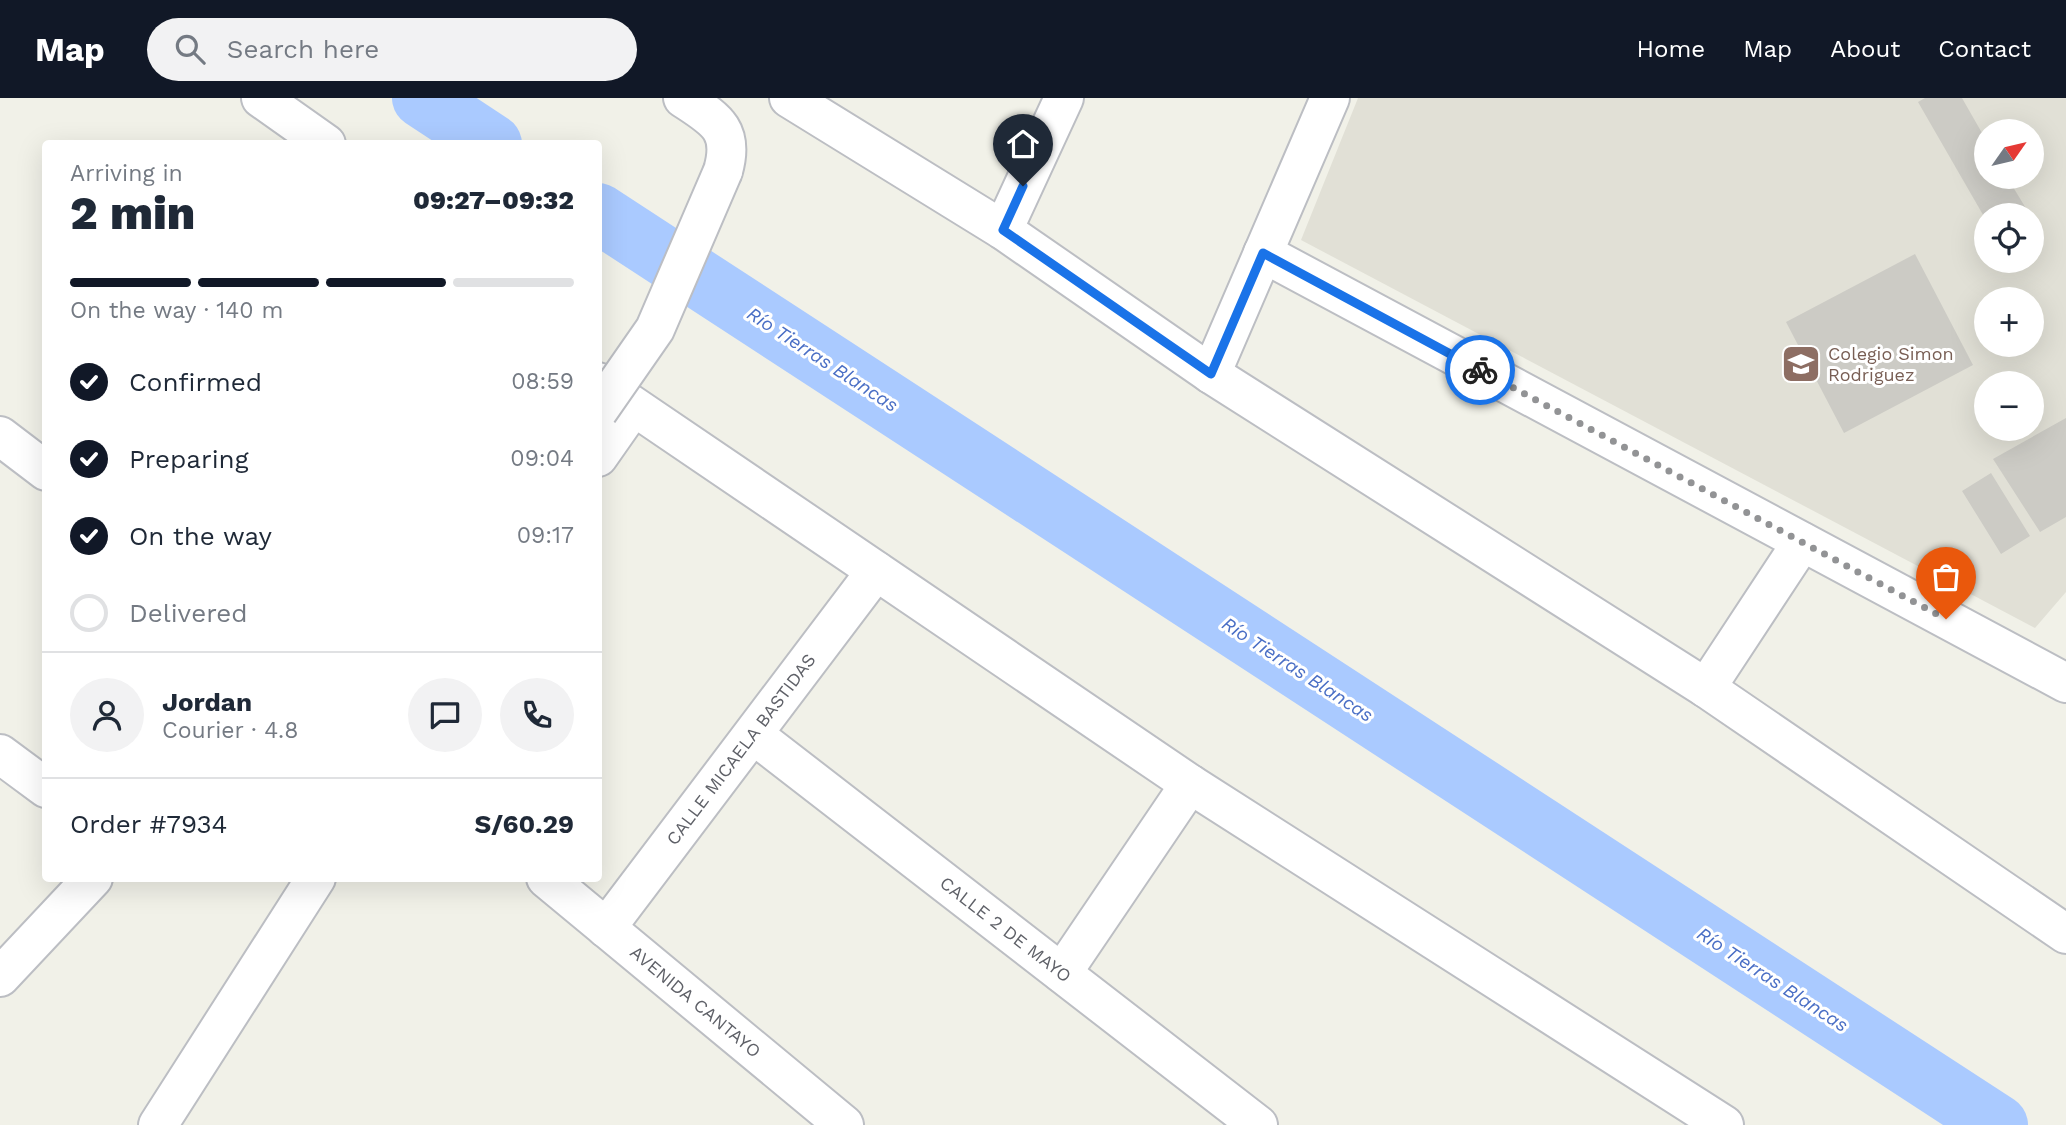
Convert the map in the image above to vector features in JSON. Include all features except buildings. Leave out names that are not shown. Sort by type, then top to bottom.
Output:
[{"type":"street","points":[[261,98],[320,140]]},
{"type":"street","points":[[602,446],[616,409],[655,329],[729,152],[724,132],[707,114],[682,98]]},
{"type":"street","points":[[789,98],[1003,230],[1211,374],[1706,688],[2066,934]]},
{"type":"street","points":[[1003,230],[1064,98]]},
{"type":"street","points":[[1211,374],[1330,98]]},
{"type":"street","points":[[1263,253],[2066,683]]},
{"type":"street","points":[[602,388],[616,409],[876,571],[1190,784],[1724,1125]]},
{"type":"street","points":[[0,436],[42,468]]},
{"type":"street","points":[[1706,688],[1802,542]]},
{"type":"street","name":"CALLE MICAELA BASTIDAS","points":[[606,928],[876,571]]},
{"type":"street","name":"CALLE 2 DE MAYO","points":[[754,735],[1258,1125]]},
{"type":"street","points":[[0,754],[42,785]]},
{"type":"street","points":[[1062,973],[1190,784]]},
{"type":"street","points":[[0,977],[89,882]]},
{"type":"street","points":[[158,1125],[313,882]]},
{"type":"street","name":"AVENIDA CANTAYO","points":[[551,882],[844,1125]]},
{"type":"shaded area","name":"Colegio Simon Rodriguez","points":[[1358,98],[2066,98],[2066,592],[2035,628],[1301,240]]},
{"type":"waterway","name":"Río Tierras Blancas","points":[[422,98],[486,140]]},
{"type":"waterway","name":"Río Tierras Blancas","points":[[602,216],[1998,1125]]},
{"type":"way so far","points":[[1480,370],[1946,619]]},
{"type":"place","name":"Colegio Simon Rodriguez","points":[[1801,364]]},
{"type":"route","points":[[1023,186],[1003,230],[1211,374],[1263,253],[1480,370]]}]
